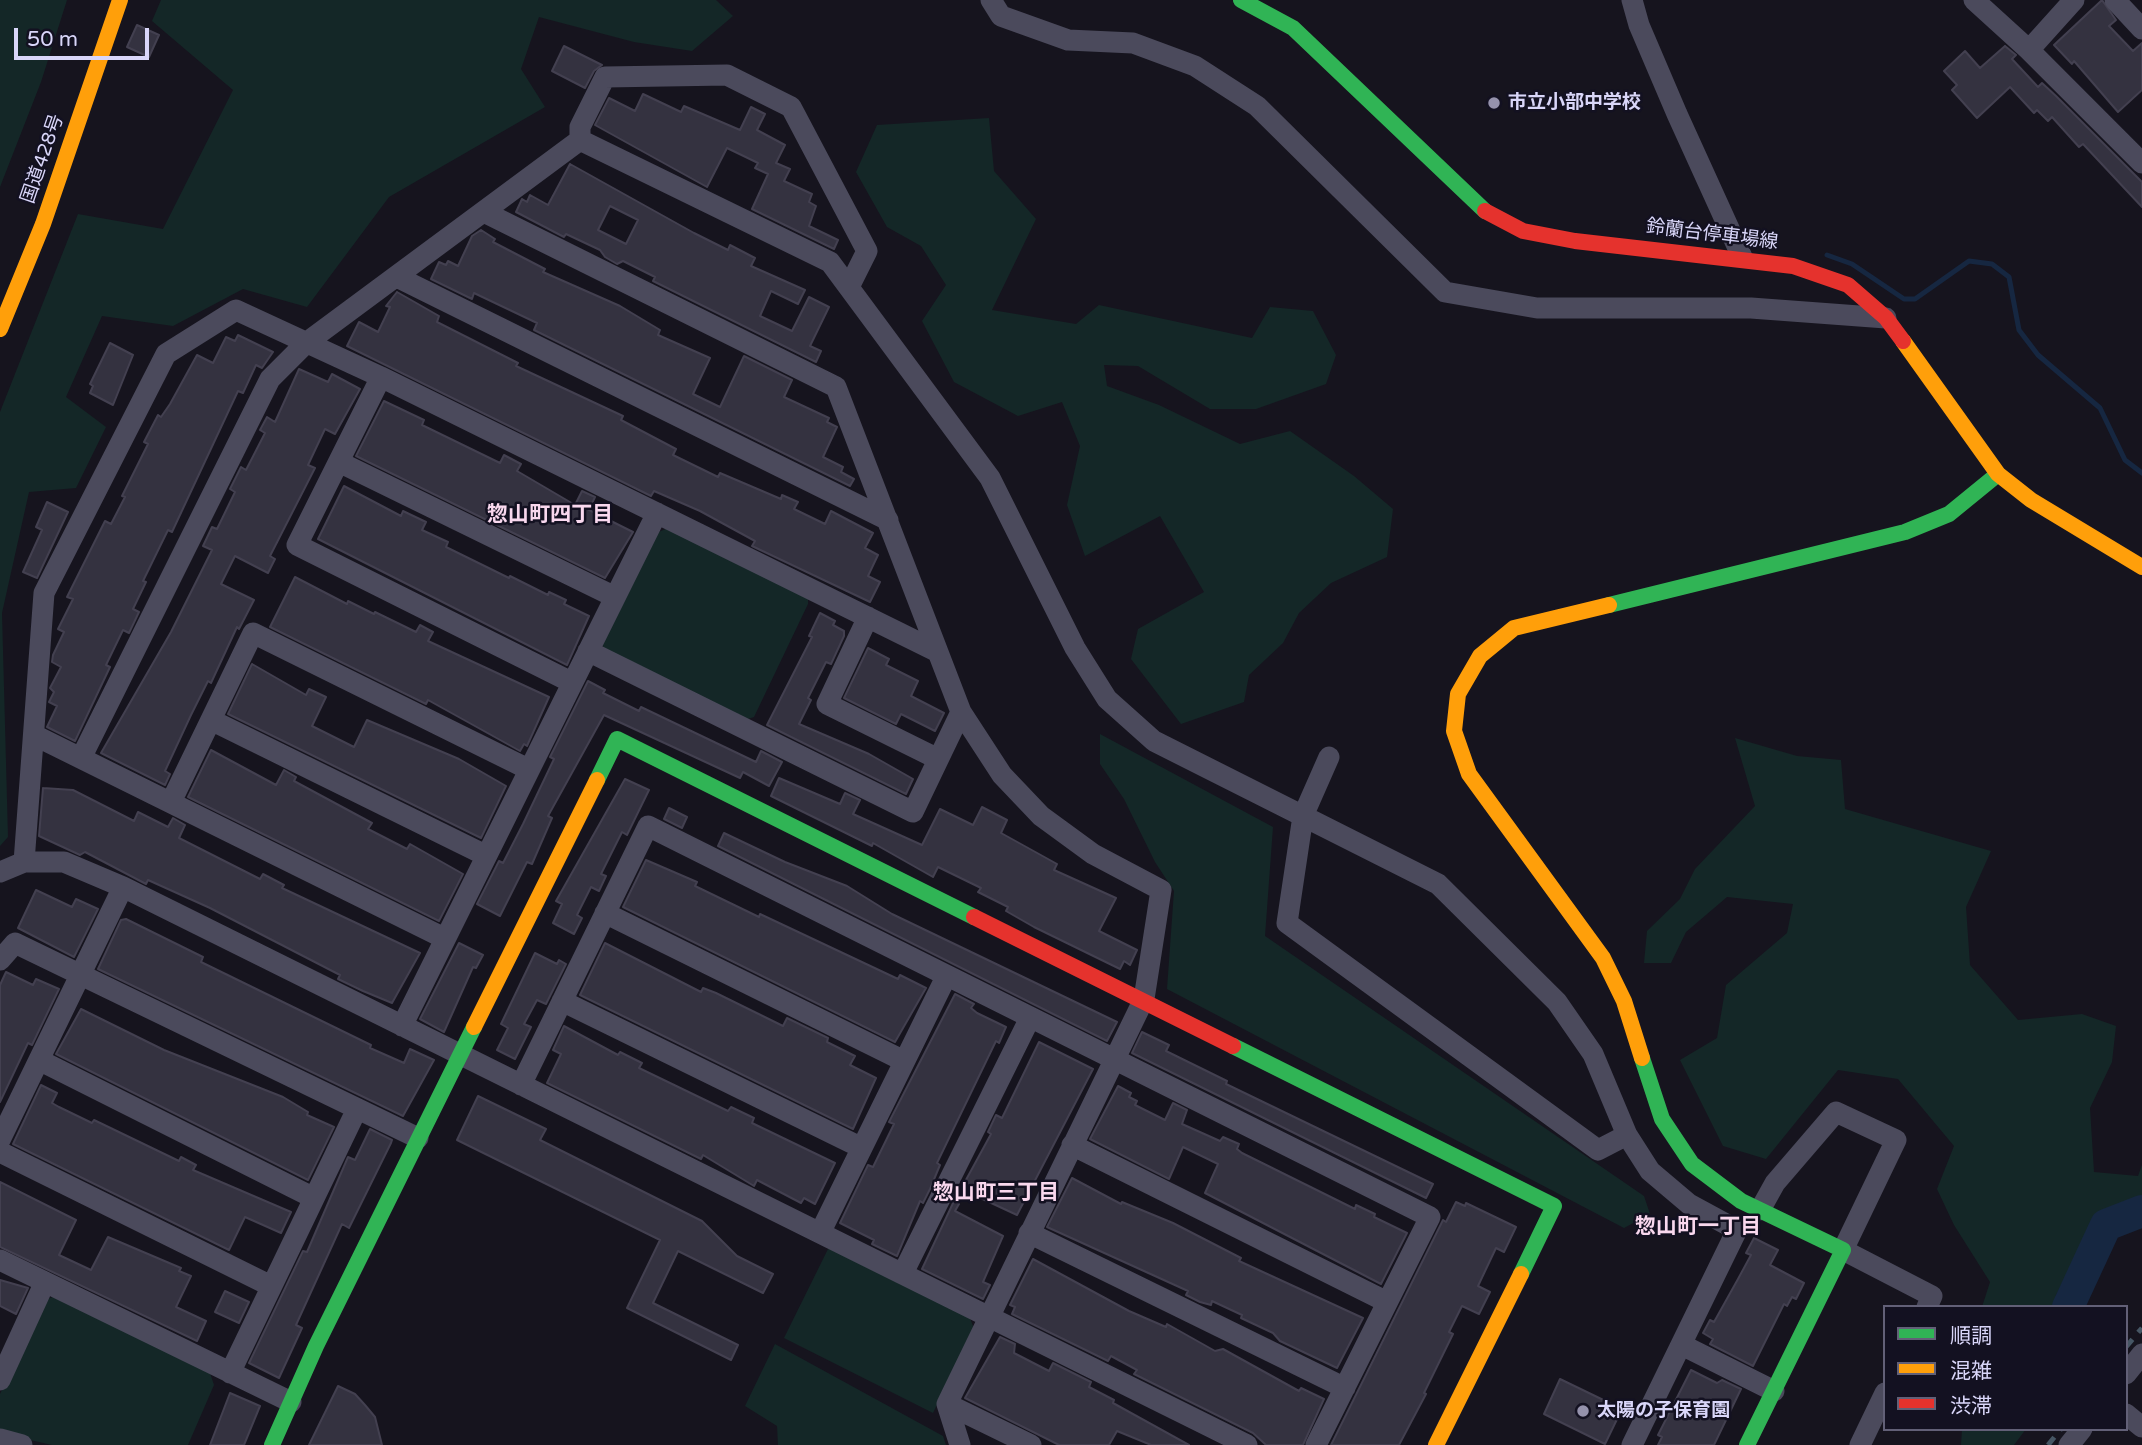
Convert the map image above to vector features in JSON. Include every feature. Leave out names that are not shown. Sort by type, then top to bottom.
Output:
[{"type":"main road","name":"国道428号","points":[[0,329],[43,223],[120,0]]},
{"type":"main road","name":"鈴蘭台停車場線","points":[[1241,0],[1293,28],[1478,207],[1523,231],[1575,241],[1742,257],[1793,266],[1847,285],[1886,318],[1998,474],[2031,500],[2142,567]]},
{"type":"main road","points":[[1746,1445],[1843,1250],[1741,1201],[1692,1164],[1662,1119],[1623,1001],[1603,958],[1469,774],[1454,731],[1458,694],[1480,656],[1514,628],[1906,532],[1948,514],[1998,474]]},
{"type":"main road","points":[[272,1445],[418,1138],[617,738],[1554,1206],[1436,1445]]},
{"type":"street","points":[[992,0],[1001,16],[1068,40],[1133,43],[1195,65],[1257,106],[1445,292],[1537,308],[1751,307],[1886,318]]},
{"type":"street","points":[[1632,0],[1639,24],[1677,114],[1742,257]]},
{"type":"street","points":[[1974,0],[2029,50],[2142,163]]},
{"type":"street","points":[[2029,50],[2074,0]]},
{"type":"street","points":[[2115,0],[2142,29]]},
{"type":"street","points":[[580,140],[580,127],[605,77],[727,75],[790,107],[867,251],[849,287]]},
{"type":"street","points":[[81,758],[270,379],[306,343],[580,140]]},
{"type":"street","points":[[580,140],[830,262],[989,478],[1075,648],[1107,699],[1154,741],[1438,884],[1556,1002],[1593,1054],[1626,1135],[1650,1171],[1689,1204],[1737,1230],[1632,1445]]},
{"type":"street","points":[[484,212],[836,387],[961,712],[1002,775],[1041,816],[1093,853],[1161,890],[1144,999],[947,1404],[960,1445]]},
{"type":"street","points":[[397,277],[888,520]]},
{"type":"street","points":[[24,862],[36,736],[44,593],[166,354],[236,310],[381,377],[938,652]]},
{"type":"street","points":[[381,377],[298,545],[571,682]]},
{"type":"street","points":[[339,461],[615,597]]},
{"type":"street","points":[[402,1026],[657,513]]},
{"type":"street","points":[[868,617],[827,704],[938,759]]},
{"type":"street","points":[[171,802],[253,633],[528,769]]},
{"type":"street","points":[[588,651],[913,812],[961,712]]},
{"type":"street","points":[[211,720],[485,855]]},
{"type":"street","points":[[36,736],[444,938]]},
{"type":"street","points":[[1329,757],[1303,816],[1287,923],[1598,1150],[1626,1135]]},
{"type":"street","points":[[521,1085],[648,827],[1430,1217],[1316,1445]]},
{"type":"street","points":[[0,872],[24,862],[64,862],[123,887],[821,1231],[1247,1445]]},
{"type":"street","points":[[0,1140],[123,887]]},
{"type":"street","points":[[605,913],[904,1062]]},
{"type":"street","points":[[0,960],[15,943],[418,1138]]},
{"type":"street","points":[[821,1231],[946,977]]},
{"type":"street","points":[[562,1001],[862,1148]]},
{"type":"street","points":[[903,1273],[1030,1018]]},
{"type":"street","points":[[39,1060],[314,1198]]},
{"type":"street","points":[[230,1373],[356,1109]]},
{"type":"street","points":[[1760,1210],[1775,1182],[1836,1112],[1896,1140],[1843,1250],[1932,1296],[1928,1305]]},
{"type":"street","points":[[1072,1145],[1387,1302]]},
{"type":"street","points":[[0,1152],[271,1286]]},
{"type":"street","points":[[1029,1233],[1345,1388]]},
{"type":"street","points":[[0,1260],[291,1402]]},
{"type":"street","points":[[0,1380],[45,1282]]},
{"type":"street","points":[[1682,1345],[1774,1391]]},
{"type":"street","points":[[2128,1372],[2142,1354]]},
{"type":"street","points":[[1860,1445],[1883,1397]]},
{"type":"street","points":[[947,1404],[1031,1445]]},
{"type":"street","points":[[2128,1416],[2142,1427]]},
{"type":"street","points":[[2069,1445],[2080,1431]]},
{"type":"street","points":[[0,1439],[22,1445]]},
{"type":"green space","points":[[0,0],[67,0],[41,82],[0,187]]},
{"type":"green space","points":[[161,0],[716,0],[733,16],[692,51],[634,42],[539,17],[521,69],[545,107],[389,197],[307,307],[243,289],[173,326],[102,316],[66,397],[106,427],[76,488],[29,492],[2,613],[8,837],[0,846],[0,412],[78,214],[163,229],[233,90],[152,21]]},
{"type":"green space","points":[[989,118],[994,171],[1036,219],[992,310],[1076,324],[1099,305],[1252,338],[1270,307],[1313,311],[1336,355],[1326,384],[1256,409],[1210,409],[1138,366],[1104,365],[1107,386],[1159,405],[1240,444],[1290,431],[1354,476],[1393,509],[1387,557],[1331,583],[1299,613],[1283,643],[1249,675],[1244,702],[1181,724],[1131,659],[1138,629],[1204,592],[1160,516],[1085,556],[1067,505],[1080,446],[1062,402],[1018,416],[954,382],[922,321],[946,285],[921,246],[887,227],[856,172],[877,125]]},
{"type":"green space","points":[[668,528],[808,597],[808,604],[754,717],[742,721],[604,651],[602,639],[654,534]]},
{"type":"green space","points":[[1100,734],[1273,827],[1265,936],[1644,1196],[1650,1214],[1624,1228],[1167,989],[1174,891],[1155,862],[1124,799],[1100,764]]},
{"type":"green space","points":[[1735,738],[1797,756],[1841,760],[1845,809],[1991,851],[1966,907],[1970,965],[2018,1020],[2082,1014],[2116,1026],[2112,1062],[2090,1108],[2094,1172],[2138,1176],[2142,1165],[2142,1199],[2096,1218],[2056,1295],[2054,1305],[1983,1305],[1990,1282],[1954,1225],[1937,1189],[1954,1146],[1898,1079],[1838,1070],[1766,1159],[1723,1146],[1680,1060],[1717,1038],[1726,985],[1787,933],[1793,904],[1727,897],[1686,932],[1671,963],[1644,963],[1647,931],[1680,899],[1695,869],[1755,806]]},
{"type":"green space","points":[[829,1247],[969,1315],[974,1329],[933,1413],[784,1338]]},
{"type":"green space","points":[[56,1296],[210,1373],[214,1385],[188,1445],[52,1445],[0,1433],[0,1394],[47,1299]]},
{"type":"green space","points":[[775,1344],[943,1436],[946,1445],[778,1445],[777,1426],[745,1406]]},
{"type":"green space","points":[[1962,1431],[2024,1431],[2014,1445],[1961,1445]]},
{"type":"building","points":[[2102,0],[2116,20],[2109,26],[2133,51],[2142,43],[2142,90],[2118,112],[2074,61],[2072,64],[2054,45]]},
{"type":"building","points":[[137,25],[159,35],[149,57],[127,47]]},
{"type":"building","points":[[564,46],[602,65],[594,71],[585,88],[552,71]]},
{"type":"building","points":[[2005,46],[2016,55],[2012,59],[2038,87],[2042,83],[2142,182],[2142,207],[2083,144],[2079,147],[2052,117],[2048,121],[2037,110],[2034,113],[2010,87],[1977,118],[1952,90],[1957,85],[1944,71],[1965,51],[1980,68]]},
{"type":"building","points":[[643,94],[681,112],[684,106],[740,130],[751,107],[765,114],[757,130],[785,145],[776,163],[790,169],[784,181],[812,194],[809,202],[816,206],[809,226],[838,240],[834,249],[752,209],[768,174],[755,168],[758,163],[727,148],[707,187],[595,125],[609,98],[635,111]]},
{"type":"building","points":[[570,164],[694,233],[728,250],[730,245],[755,258],[751,266],[805,290],[798,304],[771,291],[760,316],[792,331],[809,297],[829,307],[810,346],[821,351],[816,362],[653,281],[655,277],[623,261],[617,264],[605,257],[600,250],[566,234],[564,237],[516,212],[522,199],[527,202],[530,195],[548,205]],"holes":[[[610,206],[638,220],[626,244],[598,230]]]},
{"type":"building","points":[[481,230],[495,239],[493,242],[545,269],[543,272],[620,306],[660,330],[658,335],[710,358],[693,394],[720,407],[744,356],[792,380],[784,397],[829,418],[827,422],[837,427],[823,457],[843,467],[841,472],[854,479],[850,486],[534,330],[537,323],[474,293],[472,299],[431,279],[439,262],[446,265],[448,261],[458,266],[472,236]]},
{"type":"building","points":[[397,292],[439,316],[437,322],[518,363],[516,366],[623,416],[621,420],[676,449],[673,455],[718,477],[720,473],[781,499],[782,495],[798,502],[794,509],[825,524],[831,511],[873,533],[865,548],[878,555],[868,576],[880,582],[870,602],[752,546],[755,541],[700,511],[654,491],[651,496],[347,346],[359,322],[378,332],[390,307],[386,306]]},
{"type":"building","points":[[238,335],[273,352],[262,368],[256,365],[243,393],[238,391],[172,532],[168,530],[143,581],[146,582],[133,609],[139,612],[129,633],[123,630],[106,665],[110,667],[75,741],[47,727],[57,706],[49,702],[54,692],[50,688],[61,667],[52,662],[64,632],[58,629],[73,599],[67,597],[105,521],[111,524],[125,497],[122,496],[148,444],[144,442],[158,415],[161,417],[170,404],[197,355],[213,363],[226,337],[235,341]]},
{"type":"building","points":[[110,343],[133,355],[113,405],[90,393],[93,386],[90,384]]},
{"type":"building","points":[[299,369],[328,382],[332,374],[360,389],[335,434],[325,429],[308,465],[315,468],[270,556],[275,559],[268,573],[235,556],[221,584],[254,600],[239,629],[237,627],[211,683],[208,681],[191,715],[165,771],[170,774],[165,785],[101,753],[171,632],[212,550],[203,546],[212,527],[217,529],[235,492],[230,489],[241,467],[246,470],[265,433],[260,430],[267,417],[275,422]]},
{"type":"building","points":[[384,401],[424,420],[422,425],[500,463],[504,455],[521,464],[517,471],[575,505],[582,491],[595,497],[589,510],[633,532],[605,578],[356,456]]},
{"type":"building","points":[[344,486],[401,516],[403,511],[426,522],[422,530],[448,542],[446,547],[509,578],[510,576],[548,595],[549,592],[566,600],[564,604],[589,616],[567,665],[318,539]]},
{"type":"building","points":[[47,502],[68,512],[37,578],[23,572],[42,530],[36,527]]},
{"type":"building","points":[[295,577],[347,604],[348,601],[416,632],[420,625],[433,632],[428,641],[549,697],[527,746],[524,744],[520,751],[428,700],[426,704],[270,627]]},
{"type":"building","points":[[820,613],[835,621],[833,625],[844,631],[844,636],[831,664],[826,662],[808,698],[811,700],[799,724],[869,754],[913,779],[906,794],[767,725],[812,637],[809,636]]},
{"type":"building","points":[[868,648],[889,659],[886,665],[918,681],[911,696],[944,713],[935,731],[901,714],[896,724],[844,698]]},
{"type":"building","points":[[252,664],[306,695],[309,689],[326,697],[312,726],[354,747],[367,720],[459,759],[506,786],[481,838],[228,714]]},
{"type":"building","points":[[588,681],[605,690],[603,693],[639,711],[641,707],[756,762],[761,751],[782,762],[769,786],[743,772],[740,778],[604,715],[548,816],[552,818],[532,864],[527,862],[500,916],[477,904],[499,861],[503,863],[523,824],[554,759],[550,757]]},
{"type":"building","points":[[211,750],[276,785],[284,770],[296,777],[294,781],[372,823],[368,829],[407,849],[410,844],[463,874],[439,921],[188,797]]},
{"type":"building","points":[[779,778],[840,804],[845,793],[860,800],[853,814],[922,845],[940,809],[973,825],[982,807],[1007,820],[1001,833],[1057,864],[1054,870],[1116,898],[1099,931],[1137,950],[1130,965],[1124,961],[1120,969],[1006,911],[1008,907],[978,892],[981,888],[938,867],[933,877],[873,843],[872,846],[771,796]]},
{"type":"building","points":[[625,779],[649,790],[627,835],[622,832],[601,874],[606,876],[599,891],[591,887],[577,915],[582,918],[574,934],[553,923],[562,904],[556,901]]},
{"type":"building","points":[[43,788],[73,790],[134,821],[138,812],[168,827],[173,818],[185,825],[179,838],[260,879],[263,874],[284,885],[282,888],[420,953],[392,1003],[363,991],[338,979],[340,975],[210,908],[148,880],[146,884],[85,852],[80,855],[39,836]]},
{"type":"building","points":[[669,808],[687,817],[682,828],[664,819]]},
{"type":"building","points":[[724,833],[785,862],[847,886],[892,914],[1117,1022],[1107,1041],[718,846]]},
{"type":"building","points":[[646,860],[697,882],[695,886],[759,917],[760,914],[898,979],[900,975],[926,988],[895,1042],[623,907]]},
{"type":"building","points":[[36,890],[72,907],[76,899],[98,909],[74,957],[18,928]]},
{"type":"building","points":[[126,919],[203,957],[201,962],[371,1045],[370,1048],[404,1063],[410,1049],[434,1060],[403,1116],[98,969],[121,920]]},
{"type":"building","points":[[459,943],[483,955],[476,968],[473,967],[444,1032],[420,1019]]},
{"type":"building","points":[[605,943],[701,992],[703,988],[716,993],[783,1026],[787,1018],[828,1038],[827,1042],[855,1056],[850,1065],[876,1078],[853,1129],[580,995]]},
{"type":"building","points":[[535,953],[557,964],[559,960],[566,964],[546,1004],[537,1000],[524,1024],[531,1027],[515,1059],[497,1050],[508,1028],[501,1024]]},
{"type":"building","points":[[6,972],[33,985],[36,979],[59,989],[32,1045],[28,1043],[0,1102],[0,985]]},
{"type":"building","points":[[955,994],[974,1004],[971,1008],[977,1013],[1006,1027],[999,1043],[996,1041],[937,1163],[940,1165],[930,1189],[923,1203],[920,1201],[897,1256],[872,1244],[874,1240],[840,1223],[868,1165],[873,1167],[894,1124],[889,1122]]},
{"type":"building","points":[[81,1009],[164,1050],[283,1097],[308,1112],[307,1115],[334,1127],[308,1180],[56,1054]]},
{"type":"building","points":[[564,1026],[618,1055],[620,1052],[642,1063],[639,1068],[728,1111],[731,1107],[754,1118],[752,1123],[835,1163],[815,1204],[804,1198],[801,1203],[757,1180],[754,1186],[703,1155],[701,1159],[547,1083],[561,1054],[553,1050]]},
{"type":"building","points":[[1142,1032],[1169,1045],[1166,1051],[1227,1081],[1226,1084],[1433,1184],[1426,1198],[1132,1053]]},
{"type":"building","points":[[1039,1042],[1093,1069],[1017,1215],[961,1189],[991,1134],[988,1132],[996,1115],[1002,1118]]},
{"type":"building","points":[[41,1085],[57,1093],[52,1103],[59,1107],[92,1123],[94,1120],[179,1161],[181,1157],[196,1165],[193,1170],[291,1212],[281,1233],[245,1217],[229,1250],[13,1144]]},
{"type":"building","points":[[1118,1086],[1131,1093],[1129,1097],[1137,1101],[1135,1105],[1165,1120],[1173,1103],[1187,1110],[1182,1124],[1220,1141],[1223,1137],[1239,1144],[1237,1149],[1242,1153],[1355,1209],[1356,1205],[1375,1214],[1374,1217],[1407,1233],[1381,1284],[1205,1193],[1218,1164],[1183,1147],[1169,1179],[1090,1139]]},
{"type":"building","points":[[478,1096],[546,1129],[540,1140],[702,1221],[737,1256],[773,1274],[763,1293],[678,1251],[653,1303],[738,1345],[731,1360],[627,1308],[660,1240],[457,1140]]},
{"type":"building","points":[[370,1129],[392,1140],[391,1143],[349,1228],[342,1224],[296,1325],[302,1328],[279,1378],[249,1363],[303,1251],[307,1252],[348,1157],[355,1160]]},
{"type":"building","points":[[1072,1178],[1121,1204],[1122,1202],[1173,1223],[1241,1258],[1239,1261],[1363,1318],[1337,1368],[1280,1341],[1273,1333],[1241,1318],[1242,1315],[1212,1301],[1211,1305],[1200,1302],[1186,1295],[1188,1291],[1047,1227]]},
{"type":"building","points":[[0,1182],[76,1220],[59,1255],[91,1270],[108,1237],[181,1268],[179,1271],[191,1276],[176,1307],[206,1321],[197,1341],[0,1247]]},
{"type":"building","points":[[954,1201],[959,1204],[955,1211],[1003,1236],[983,1282],[990,1285],[983,1299],[922,1269]]},
{"type":"building","points":[[1456,1202],[1465,1206],[1466,1203],[1516,1227],[1504,1252],[1496,1248],[1478,1286],[1490,1292],[1479,1314],[1462,1306],[1449,1332],[1453,1334],[1424,1393],[1426,1394],[1399,1445],[1331,1445],[1443,1220],[1446,1222]]},
{"type":"building","points":[[1754,1238],[1778,1250],[1770,1265],[1804,1283],[1796,1299],[1792,1297],[1787,1306],[1784,1304],[1753,1366],[1710,1344],[1713,1339],[1703,1333],[1710,1320],[1714,1322],[1751,1255],[1746,1253]]},
{"type":"building","points":[[1033,1259],[1129,1311],[1166,1327],[1167,1324],[1215,1351],[1223,1349],[1299,1391],[1301,1388],[1324,1399],[1303,1445],[1266,1445],[1253,1433],[1134,1374],[1137,1370],[1111,1356],[1108,1361],[1012,1314],[1015,1307],[1010,1305]]},
{"type":"building","points":[[0,1280],[28,1288],[16,1314],[0,1306]]},
{"type":"building","points":[[225,1291],[249,1302],[239,1323],[215,1312]]},
{"type":"building","points":[[1000,1337],[1015,1344],[1014,1353],[1049,1371],[1053,1363],[1091,1382],[1089,1387],[1114,1400],[1113,1403],[1189,1445],[1151,1445],[1117,1431],[1109,1445],[1059,1445],[965,1398]]},
{"type":"building","points":[[1691,1370],[1717,1383],[1722,1380],[1741,1389],[1714,1445],[1658,1445],[1662,1437],[1658,1435]]},
{"type":"building","name":"太陽の子保育園","points":[[1560,1379],[1622,1409],[1605,1444],[1544,1414]]},
{"type":"building","points":[[338,1386],[355,1394],[375,1417],[382,1445],[309,1445]]},
{"type":"building","points":[[230,1393],[260,1406],[244,1445],[210,1445]]},
{"type":"waterway","points":[[1827,255],[1852,264],[1904,299],[1915,299],[1969,261],[1992,264],[2009,277],[2019,330],[2038,355],[2100,408],[2125,460],[2142,473]]},
{"type":"waterway","points":[[2069,1305],[2106,1225],[2142,1211]]},
{"type":"railway","points":[[2128,1345],[2142,1328]]},
{"type":"railway","points":[[2048,1445],[2059,1431]]},
{"type":"traffic: fast","points":[[1241,0],[1293,28],[1485,211]]},
{"type":"traffic: fast","points":[[1609,605],[1905,532],[1949,514],[1998,474]]},
{"type":"traffic: fast","points":[[597,780],[617,739],[974,917]]},
{"type":"traffic: fast","points":[[272,1445],[316,1346],[474,1027]]},
{"type":"traffic: fast","points":[[1233,1046],[1554,1206],[1521,1274]]},
{"type":"traffic: fast","points":[[1642,1058],[1662,1119],[1692,1164],[1741,1201],[1843,1250],[1747,1445]]},
{"type":"traffic: slow","points":[[0,329],[43,224],[120,0]]},
{"type":"traffic: slow","points":[[1903,341],[1998,474],[2031,500],[2142,567]]},
{"type":"traffic: slow","points":[[1609,605],[1514,628],[1480,656],[1458,694],[1454,731],[1469,774],[1603,958],[1624,1001],[1642,1058]]},
{"type":"traffic: slow","points":[[474,1027],[597,780]]},
{"type":"traffic: slow","points":[[1436,1445],[1521,1274]]},
{"type":"traffic: jam","points":[[1485,211],[1523,231],[1575,241],[1793,266],[1848,285],[1886,318],[1903,341]]},
{"type":"traffic: jam","points":[[974,917],[1233,1046]]},
{"type":"place","name":"市立小部中学校","points":[[1494,103]]},
{"type":"place","name":"太陽の子保育園","points":[[1583,1411]]},
{"type":"district","name":"惣山町四丁目","points":[[550,515]]},
{"type":"district","name":"惣山町三丁目","points":[[996,1193]]},
{"type":"district","name":"惣山町一丁目","points":[[1698,1227]]}]
